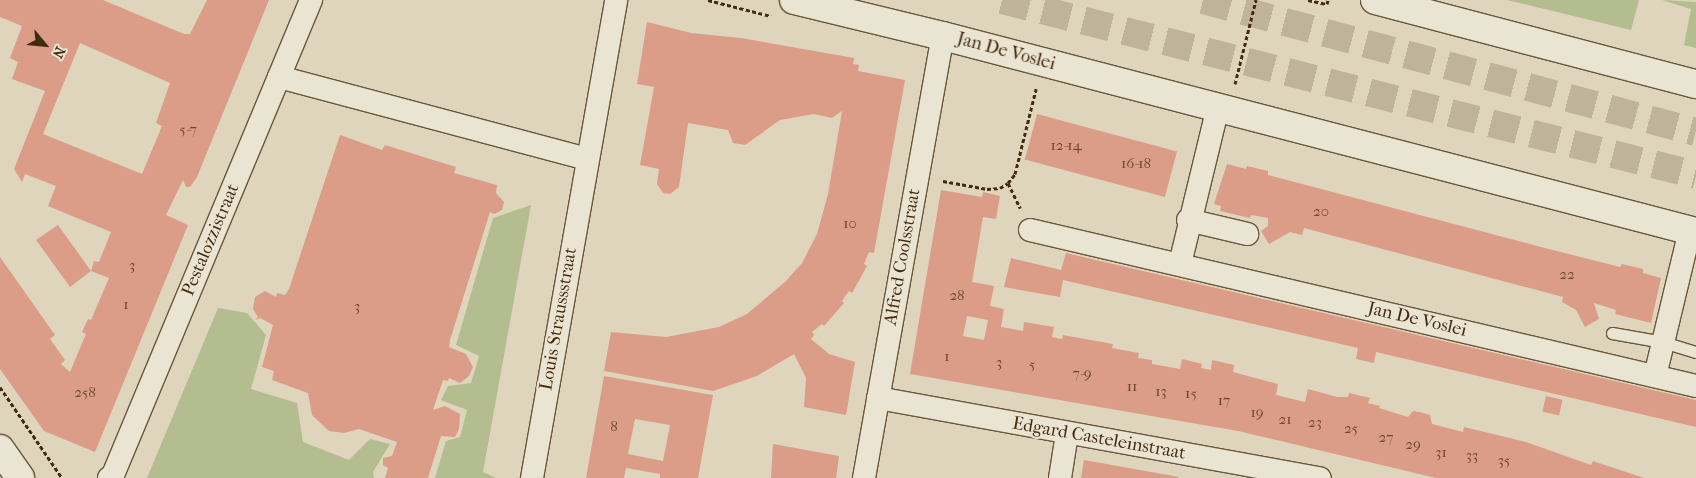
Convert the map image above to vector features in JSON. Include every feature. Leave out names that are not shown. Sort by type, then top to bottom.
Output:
[{"type":"main road","name":"Jan De Voslei","points":[[794,0],[943,36],[1222,96],[1693,231]]},
{"type":"main road","points":[[1375,0],[1696,84]]},
{"type":"main road","points":[[0,449],[20,478]]},
{"type":"street","name":"Pestalozzistraat","points":[[109,478],[116,466],[311,0]]},
{"type":"street","name":"Louis Straussstraat","points":[[532,478],[616,0]]},
{"type":"street","name":"Alfred Coolsstraat","points":[[864,478],[943,36]]},
{"type":"street","points":[[279,77],[587,159]]},
{"type":"street","points":[[1180,264],[1188,220],[1222,96]]},
{"type":"street","points":[[1188,220],[1248,234]]},
{"type":"street","name":"Jan De Voslei","points":[[1030,230],[1696,386]]},
{"type":"street","name":"Jan De Voslei","points":[[1655,376],[1693,231]]},
{"type":"street","name":"Edgard Casteleinstraat","points":[[878,398],[1067,434],[1320,478]]},
{"type":"street","points":[[1060,478],[1067,434]]},
{"type":"lane","points":[[1612,333],[1663,342],[1696,352]]},
{"type":"path","points":[[1222,96],[1235,88],[1256,0]]},
{"type":"path","points":[[1308,0],[1327,4],[1328,0]]},
{"type":"path","points":[[918,177],[987,189],[1000,188],[1008,183],[1015,174],[1037,83]]},
{"type":"path","points":[[0,387],[62,478]]},
{"type":"green space","points":[[1507,0],[1639,0],[1631,30]]},
{"type":"green space","points":[[1662,0],[1696,2],[1696,48],[1684,45],[1691,9]]},
{"type":"green space","points":[[531,205],[483,472],[496,478],[435,478],[446,441],[460,437],[467,410],[441,400],[448,386],[471,383],[479,356],[456,345],[493,218]]},
{"type":"green space","points":[[218,308],[247,313],[266,335],[251,389],[297,403],[303,442],[349,460],[370,439],[390,444],[373,472],[374,478],[147,478]]},
{"type":"building","points":[[0,0],[103,0],[184,34],[190,34],[207,0],[269,0],[197,177],[190,187],[186,187],[183,180],[166,215],[188,225],[95,452],[44,431],[0,369],[0,257],[55,335],[50,339],[65,360],[61,364],[70,372],[86,334],[82,332],[88,319],[91,320],[109,278],[91,271],[94,261],[99,262],[111,232],[48,206],[56,186],[25,174],[22,182],[14,169],[45,91],[12,79],[18,62],[10,58],[22,26],[0,17]],"holes":[[[80,43],[170,83],[156,123],[162,126],[142,174],[43,134]]]},
{"type":"building","points":[[647,22],[691,33],[741,38],[854,58],[853,64],[859,65],[858,71],[905,80],[874,253],[869,252],[864,264],[867,266],[852,293],[849,291],[842,301],[844,303],[824,326],[822,324],[812,332],[814,335],[811,339],[829,354],[855,362],[846,415],[804,407],[806,378],[794,354],[757,376],[713,391],[604,371],[611,332],[666,337],[719,327],[747,314],[785,282],[802,263],[817,234],[828,194],[842,111],[832,118],[814,114],[780,120],[745,145],[733,143],[728,130],[688,123],[679,187],[670,194],[663,193],[657,184],[659,169],[640,165],[654,87],[637,84]]},
{"type":"building","points":[[1037,114],[1177,152],[1165,197],[1025,159]]},
{"type":"building","points":[[340,135],[382,150],[385,145],[456,167],[454,173],[497,185],[496,193],[504,202],[502,210],[494,214],[490,212],[450,340],[449,347],[466,354],[473,367],[469,376],[460,383],[449,378],[448,381],[443,380],[433,410],[445,406],[460,414],[459,429],[455,437],[441,436],[428,478],[385,478],[388,468],[383,465],[383,458],[392,456],[397,442],[359,429],[344,433],[329,431],[312,415],[308,393],[272,380],[274,371],[262,367],[273,325],[260,318],[255,320],[258,317],[253,309],[255,297],[265,291],[276,297],[277,293],[285,295],[289,289]]},
{"type":"building","points":[[1227,164],[1246,169],[1247,166],[1268,171],[1268,175],[1620,267],[1622,264],[1643,269],[1643,273],[1661,278],[1651,323],[1615,314],[1616,310],[1594,303],[1599,319],[1585,327],[1576,310],[1562,302],[1563,297],[1304,228],[1302,235],[1290,232],[1269,244],[1261,231],[1268,226],[1268,218],[1251,215],[1250,218],[1220,211],[1221,206],[1214,204]]},
{"type":"building","points":[[941,190],[982,197],[983,192],[1000,196],[996,219],[983,217],[972,282],[994,286],[990,306],[1004,309],[1001,327],[1023,331],[1024,322],[1054,327],[1052,337],[1062,339],[1063,335],[1113,344],[1112,348],[1139,353],[1138,358],[1152,360],[1152,364],[1180,369],[1182,359],[1202,364],[1201,368],[1211,370],[1212,360],[1234,365],[1233,372],[1278,384],[1276,395],[1305,402],[1308,389],[1337,397],[1348,397],[1349,393],[1370,398],[1368,403],[1408,417],[1413,411],[1430,415],[1432,424],[1463,432],[1464,427],[1526,442],[1591,465],[1593,461],[1644,478],[1436,478],[1238,431],[910,374]],"holes":[[[967,316],[988,320],[984,340],[963,336]]]},
{"type":"building","points":[[58,225],[91,271],[70,287],[36,240]]},
{"type":"building","points":[[1066,253],[1696,400],[1696,427],[1376,352],[1374,363],[1356,359],[1358,348],[1063,280],[1060,297],[1004,287],[1011,258],[1061,270]]},
{"type":"building","points":[[604,376],[713,395],[698,478],[660,478],[660,474],[626,468],[624,478],[586,478]],"holes":[[[635,419],[670,425],[663,461],[628,454]]]},
{"type":"building","points":[[1546,396],[1563,400],[1559,415],[1542,412]]},
{"type":"building","points":[[773,444],[839,456],[836,478],[771,478]]},
{"type":"building","points":[[1084,460],[1179,477],[1081,478]]},
{"type":"tunnel","points":[[1002,0],[1696,175]]},
{"type":"tunnel","points":[[1203,0],[1696,132]]}]
